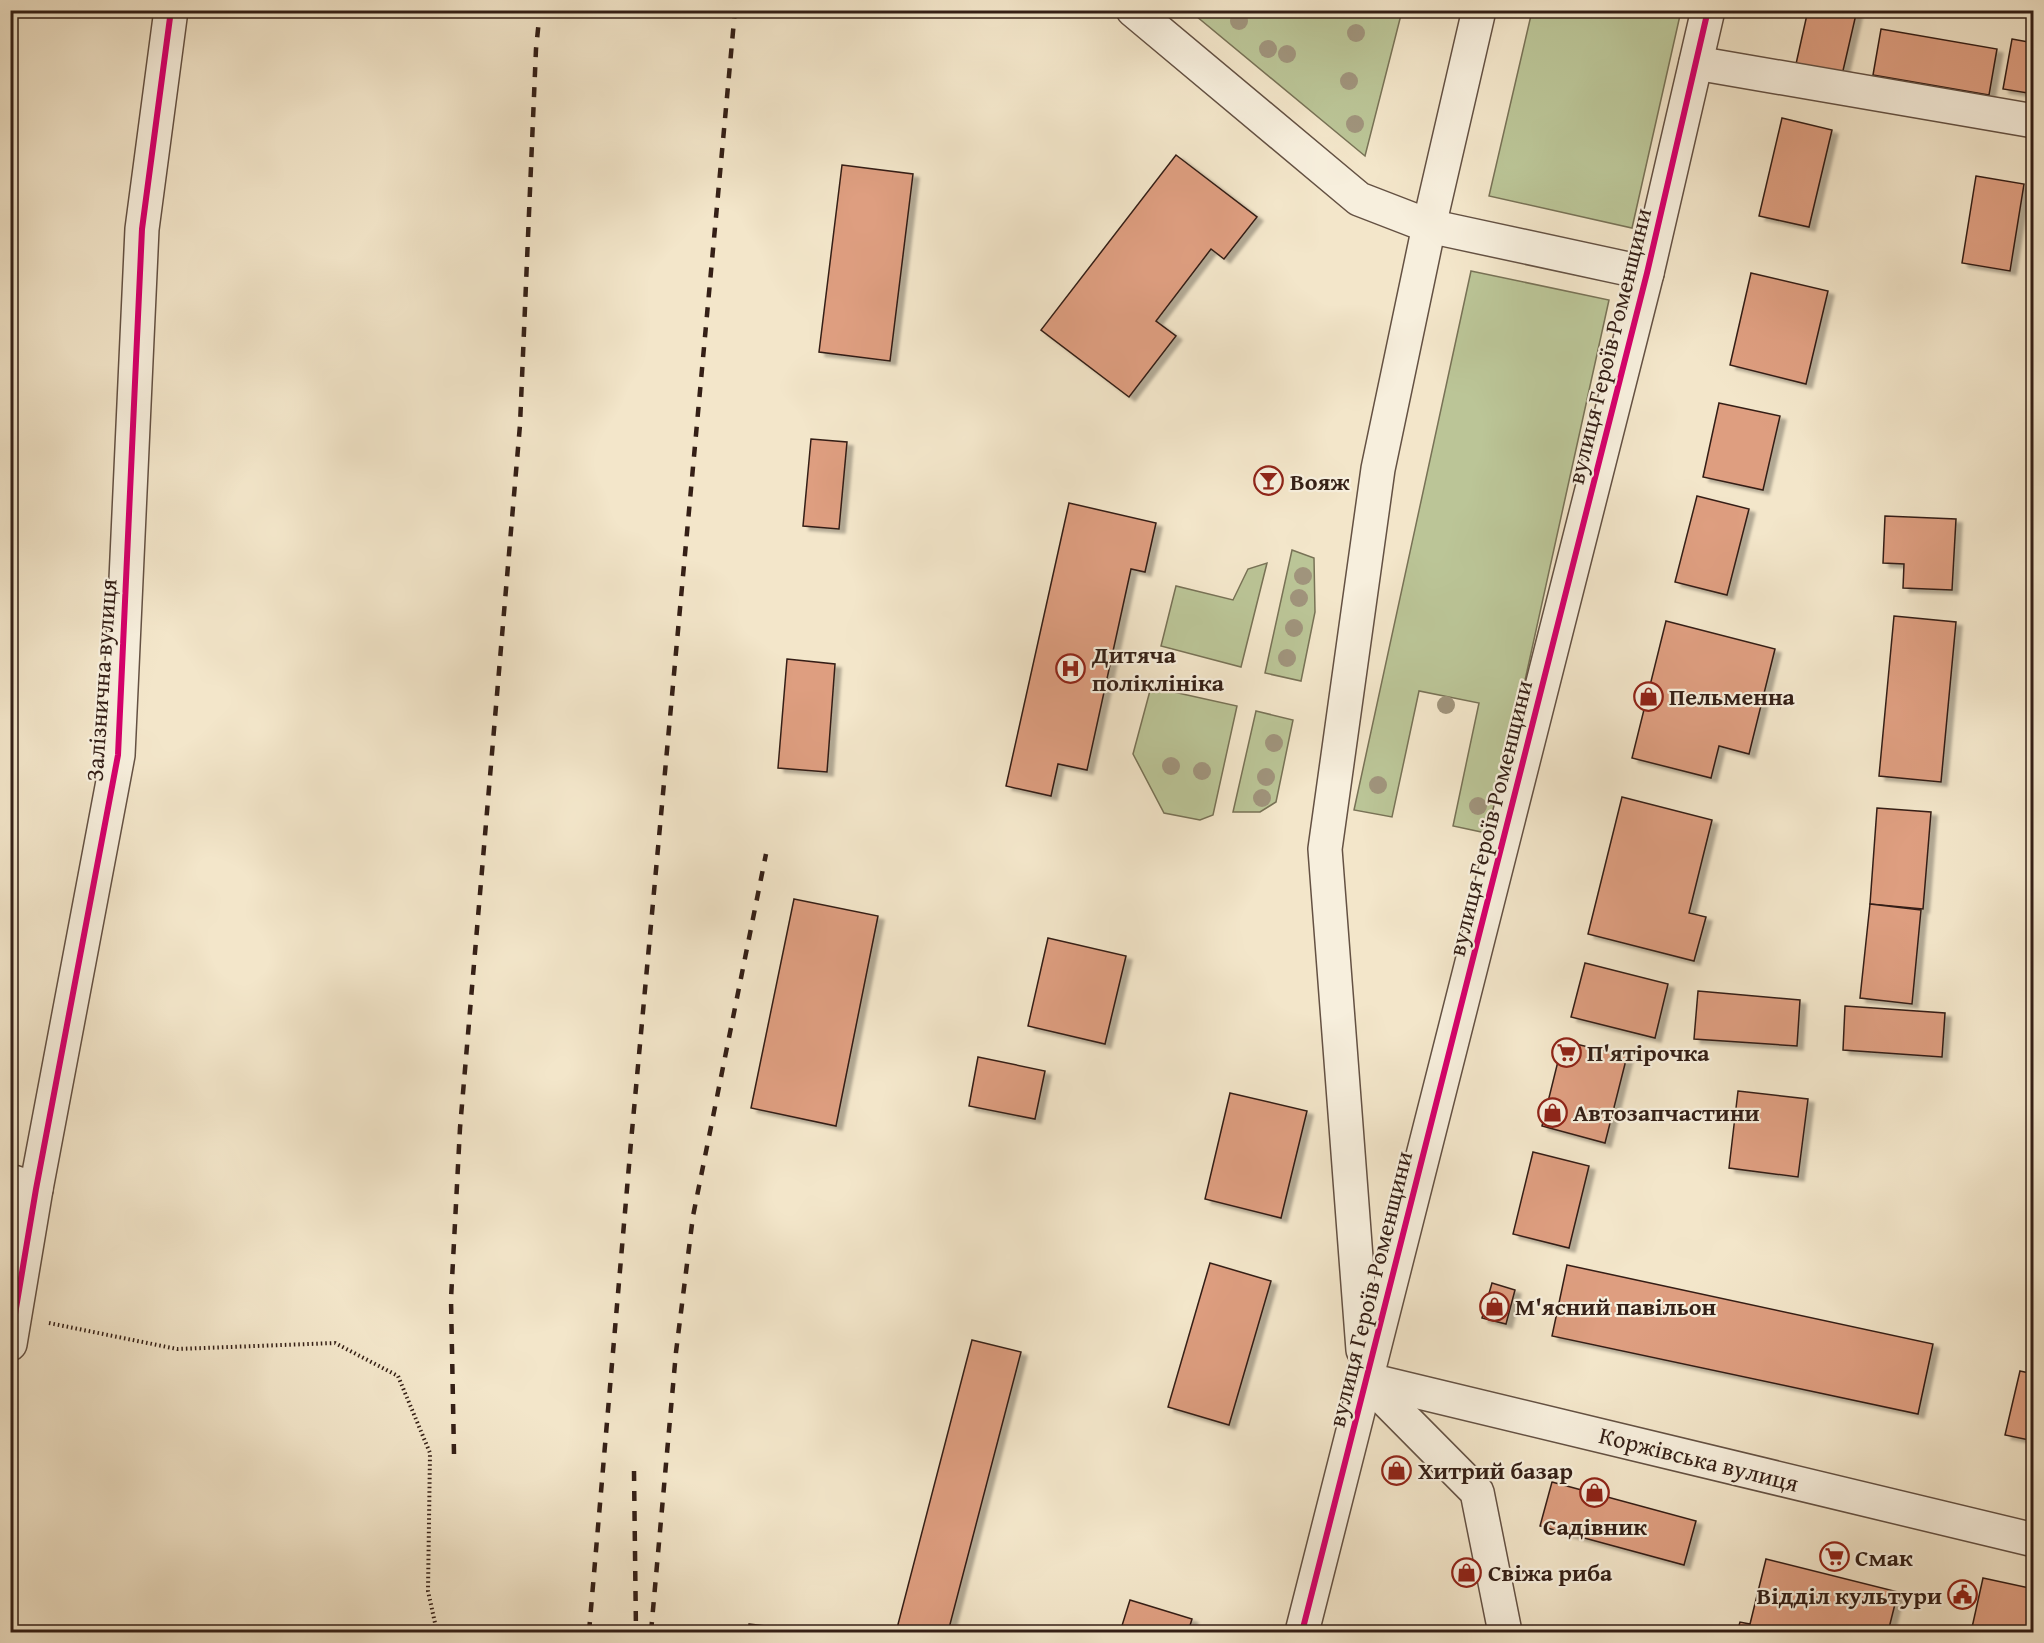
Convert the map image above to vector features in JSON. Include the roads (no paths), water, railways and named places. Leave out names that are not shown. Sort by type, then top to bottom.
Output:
[{"type":"street","name":"Залізнична вулиця","points":[[13,1330],[23,1185],[118,755],[142,230],[171,10]]},
{"type":"street","points":[[1134,10],[1359,199],[1429,226],[1647,273]]},
{"type":"street","name":"вулиця Героїв Роменщини","points":[[1365,1378],[1324,849],[1378,469],[1429,226],[1479,10]]},
{"type":"street","name":"вулиця Героїв Роменщини","points":[[1302,1632],[1647,273],[1708,10]]},
{"type":"street","points":[[1696,63],[2034,121]]},
{"type":"street","points":[[1365,1378],[1477,1492],[1505,1632]]},
{"type":"street","name":"Коржівська вулиця","points":[[1365,1378],[2034,1540]]},
{"type":"railway","points":[[454,1454],[451,1299],[460,1128],[520,425],[536,49],[540,10]]},
{"type":"railway","points":[[589,1632],[631,1142],[735,10]]},
{"type":"railway","points":[[651,1632],[676,1352],[693,1216],[766,854]]},
{"type":"railway","points":[[634,1471],[636,1632]]},
{"type":"place","name":"Вояж","points":[[1269,481]]},
{"type":"place","name":"Дитяча поліклініка","points":[[1071,668]]},
{"type":"place","name":"Пельменна","points":[[1648,696]]},
{"type":"place","name":"П'ятірочка","points":[[1566,1052]]},
{"type":"place","name":"Автозапчастини","points":[[1552,1112]]},
{"type":"place","name":"М'ясний павільон","points":[[1494,1306]]},
{"type":"place","name":"Хитрий базар","points":[[1397,1470]]},
{"type":"place","name":"Садівник","points":[[1595,1493]]},
{"type":"place","name":"Смак","points":[[1834,1557]]},
{"type":"place","name":"Свіжа риба","points":[[1467,1572]]},
{"type":"place","name":"Відділ культури","points":[[1963,1595]]}]
